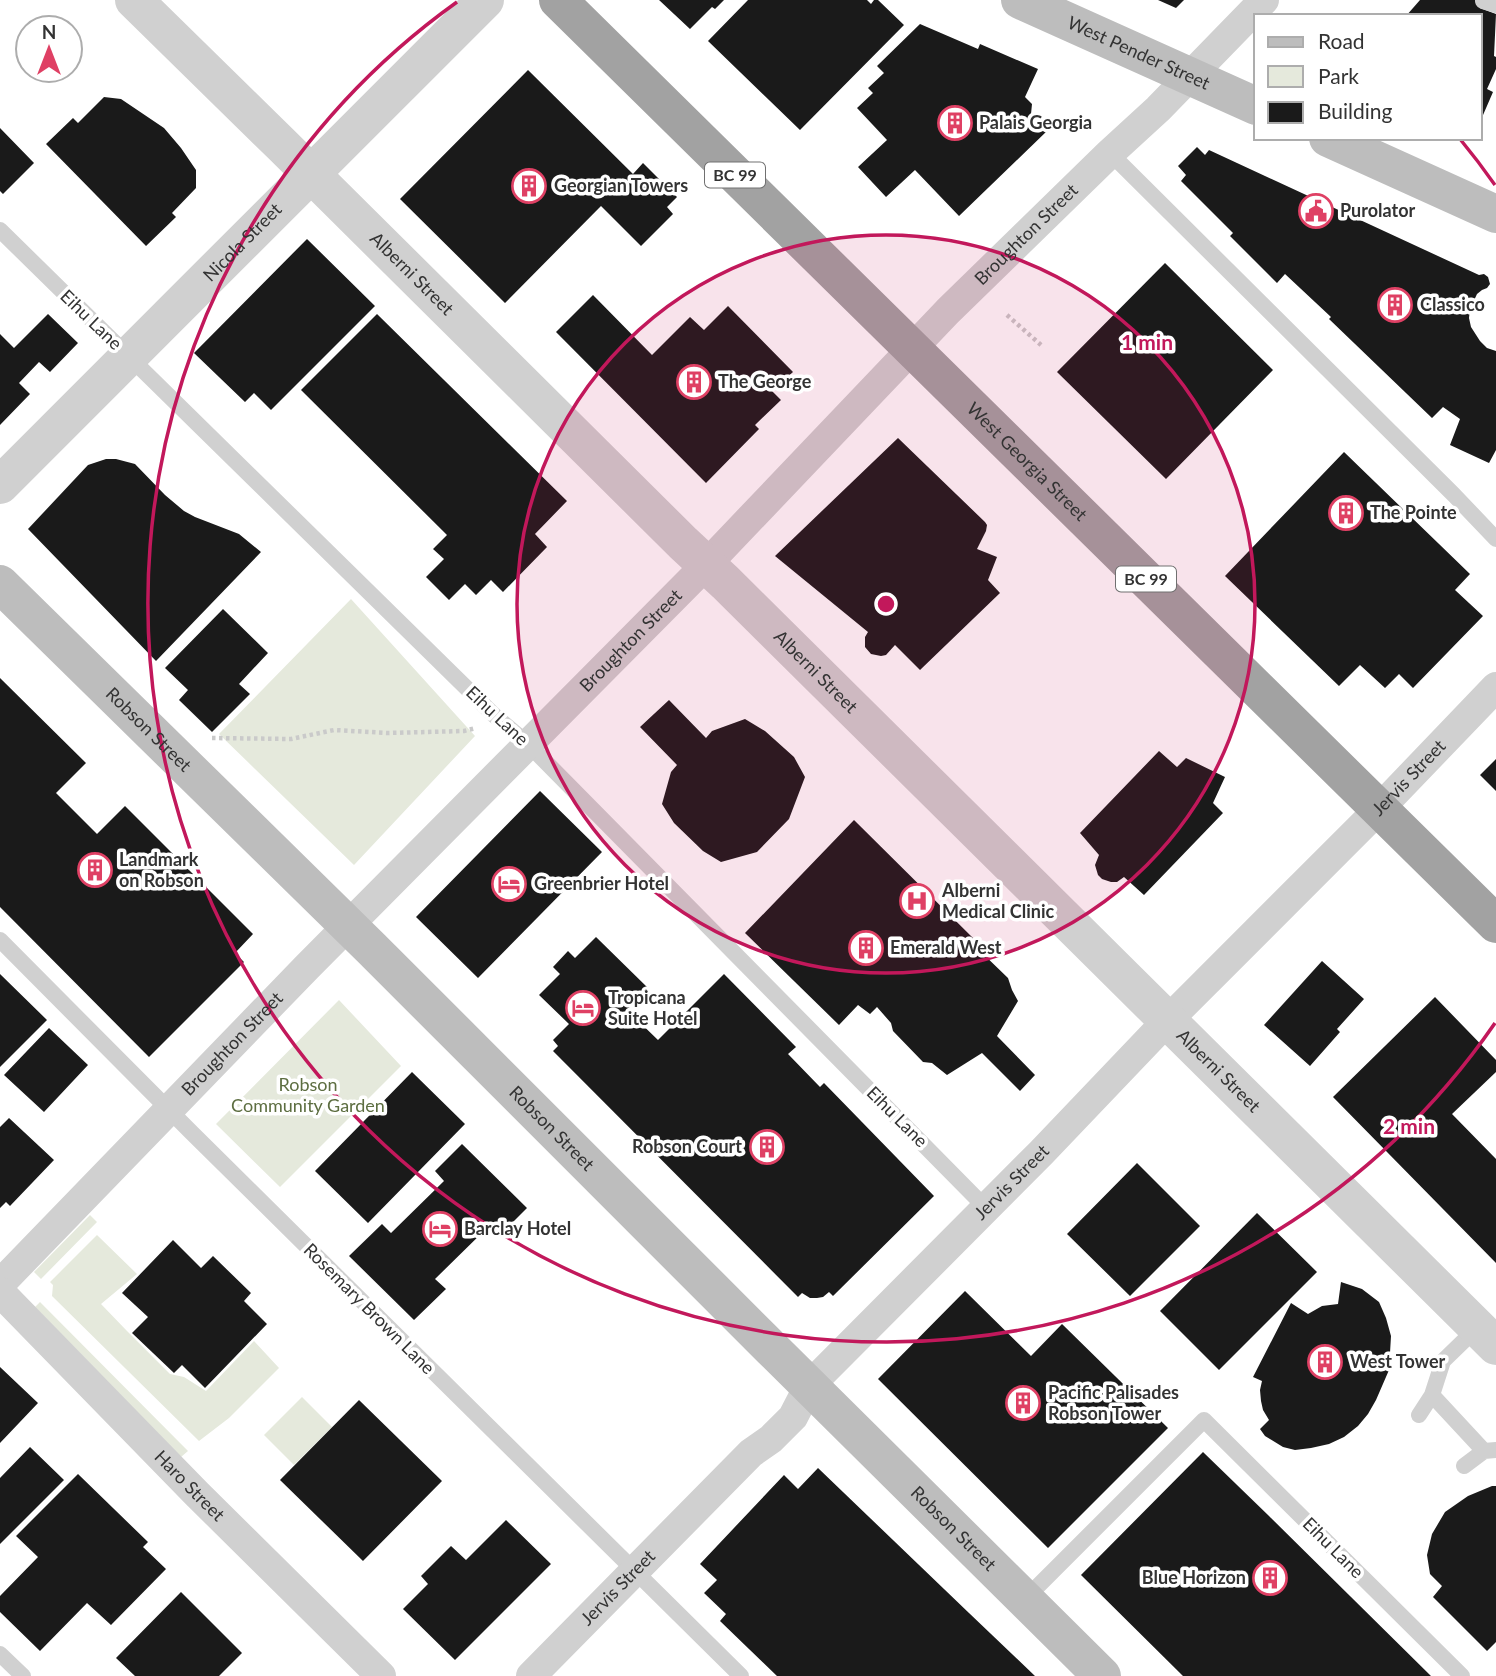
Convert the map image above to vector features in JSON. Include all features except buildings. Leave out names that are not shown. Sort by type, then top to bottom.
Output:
[{"type":"highway","name":"West Georgia Street","points":[[558,0],[1496,924]]},
{"type":"main road","name":"West Pender Street","points":[[1020,0],[1254,105]]},
{"type":"main road","points":[[1332,140],[1496,215]]},
{"type":"main road","name":"Robson Street","points":[[0,584],[1102,1676]]},
{"type":"street","name":"Alberni Street","points":[[134,0],[1487,1337]]},
{"type":"street","name":"Nicola Street","points":[[0,485],[485,0]]},
{"type":"street","name":"Broughton Street","points":[[0,1284],[527,743],[706,565],[948,311],[1190,76],[1264,0]]},
{"type":"street","name":"Jervis Street","points":[[530,1676],[751,1453],[771,1439],[793,1417],[809,1386],[1041,1153],[1496,687]]},
{"type":"street","name":"Haro Street","points":[[0,1292],[188,1485],[381,1676]]},
{"type":"lane","points":[[1110,153],[1496,538]]},
{"type":"lane","name":"Eihu Lane","points":[[0,230],[503,723],[527,743],[986,1208]]},
{"type":"lane","name":"Rosemary Brown Lane","points":[[0,940],[741,1676]]},
{"type":"lane","points":[[1419,1415],[1432,1395],[1443,1361],[1487,1337]]},
{"type":"lane","points":[[1432,1395],[1490,1450],[1464,1466]]},
{"type":"lane","name":"Eihu Lane","points":[[1025,1600],[1204,1420],[1462,1676]]},
{"type":"lane","points":[[0,1654],[23,1676]]},
{"type":"path","points":[[1007,315],[1041,345]]},
{"type":"path","points":[[212,738],[291,739],[334,730],[388,733],[464,731],[503,723]]},
{"type":"green space","points":[[351,599],[475,736],[354,865],[219,734]]},
{"type":"green space","name":"Robson Community Garden","points":[[339,1000],[401,1066],[280,1187],[216,1124]]},
{"type":"green space","points":[[90,1215],[97,1222],[41,1279],[34,1272]]},
{"type":"green space","points":[[97,1235],[137,1274],[101,1304],[170,1374],[184,1377],[206,1391],[254,1341],[279,1368],[229,1418],[199,1441],[52,1296],[53,1285],[50,1282]]},
{"type":"green space","points":[[40,1302],[188,1451],[181,1457],[35,1307]]},
{"type":"green space","points":[[302,1397],[332,1427],[294,1465],[264,1435]]},
{"type":"place","name":"Palais Georgia","points":[[955,123]]},
{"type":"place","name":"Georgian Towers","points":[[529,186]]},
{"type":"place","name":"Purolator","points":[[1316,211]]},
{"type":"place","name":"Classico","points":[[1395,305]]},
{"type":"place","name":"The George","points":[[694,382]]},
{"type":"place","name":"The Pointe","points":[[1346,513]]},
{"type":"place","name":"Landmark on Robson","points":[[95,870]]},
{"type":"place","name":"Greenbrier Hotel","points":[[509,884]]},
{"type":"place","name":"Alberni Medical Clinic","points":[[917,901]]},
{"type":"place","name":"Emerald West","points":[[866,948]]},
{"type":"place","name":"Tropicana Suite Hotel","points":[[583,1008]]},
{"type":"place","name":"Robson Court","points":[[767,1147]]},
{"type":"place","name":"Barclay Hotel","points":[[440,1229]]},
{"type":"place","name":"West Tower","points":[[1325,1362]]},
{"type":"place","name":"Pacific Palisades Robson Tower","points":[[1023,1403]]},
{"type":"place","name":"Blue Horizon","points":[[1270,1578]]}]
